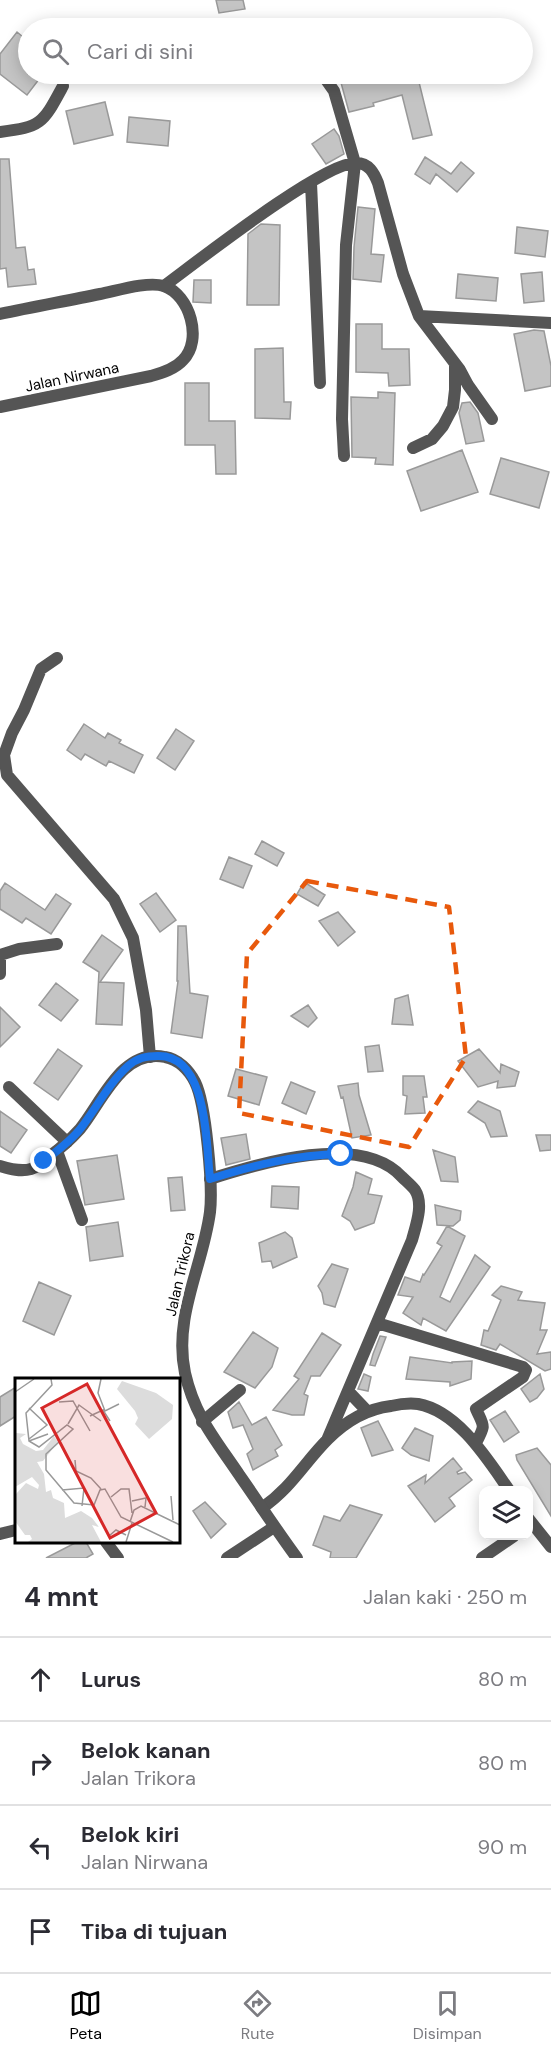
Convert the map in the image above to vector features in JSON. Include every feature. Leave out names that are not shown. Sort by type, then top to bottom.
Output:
[{"type":"street","points":[[329,84],[334,91],[355,163],[346,245],[342,419],[344,456]]},
{"type":"street","points":[[0,132],[24,129],[43,120],[63,86]]},
{"type":"street","points":[[0,314],[137,287],[164,286],[241,229],[311,183],[344,166],[362,164],[372,171],[378,183],[402,274],[419,316],[460,370],[492,419]]},
{"type":"street","points":[[311,183],[320,382]]},
{"type":"street","name":"Jalan Nirwana","points":[[0,407],[150,376],[167,371],[183,361],[193,342],[191,319],[180,298],[164,286]]},
{"type":"street","points":[[419,316],[551,323]]},
{"type":"street","points":[[413,448],[432,439],[443,426],[453,407],[454,365]]},
{"type":"street","points":[[1,1168],[30,1170],[37,1166],[81,1128],[108,1089],[127,1067],[135,1061],[156,1056],[133,938],[114,899],[7,775],[4,766],[4,755],[12,733],[41,669],[57,658]]},
{"type":"street","points":[[0,974],[0,957],[19,949],[57,944]]},
{"type":"street","name":"Jalan Trikora","points":[[156,1056],[178,1062],[189,1072],[196,1083],[201,1099],[210,1179],[210,1214],[184,1318],[182,1358],[185,1373],[202,1422],[297,1558]]},
{"type":"street","points":[[9,1087],[67,1142]]},
{"type":"street","points":[[57,1151],[82,1220]]},
{"type":"street","points":[[210,1179],[268,1162],[309,1155],[341,1154],[385,1164],[398,1173],[415,1191],[419,1200],[412,1240],[327,1440]]},
{"type":"street","points":[[378,1323],[524,1367],[526,1370],[523,1377],[476,1409],[483,1421],[482,1432],[476,1443]]},
{"type":"street","points":[[202,1422],[240,1390]]},
{"type":"street","points":[[348,1391],[367,1411]]},
{"type":"street","points":[[262,1508],[292,1482],[327,1440],[349,1421],[367,1411],[405,1404],[419,1404],[447,1418],[476,1443],[506,1486]]},
{"type":"street","points":[[533,1525],[551,1546]]},
{"type":"street","points":[[227,1558],[274,1527]]},
{"type":"street","points":[[0,1534],[15,1530]]},
{"type":"street","points":[[482,1558],[508,1540]]},
{"type":"street","points":[[107,1543],[118,1558]]},
{"type":"highlighted area","points":[[307,881],[449,907],[466,1057],[409,1147],[239,1113],[247,954]]},
{"type":"building","points":[[216,0],[243,0],[245,9],[219,13]]},
{"type":"building","points":[[17,32],[18,84],[35,84],[27,95],[0,74],[0,54]]},
{"type":"building","points":[[341,84],[419,84],[432,135],[413,139],[402,95],[373,103],[374,106],[349,112]]},
{"type":"building","points":[[105,102],[113,135],[74,144],[66,111]]},
{"type":"building","points":[[129,117],[170,121],[168,146],[127,142]]},
{"type":"building","points":[[334,129],[339,136],[344,154],[326,164],[312,144]]},
{"type":"building","points":[[425,157],[451,174],[461,162],[474,173],[457,192],[436,174],[430,184],[415,174]]},
{"type":"building","points":[[0,159],[9,159],[16,248],[25,247],[28,270],[34,269],[36,284],[8,287],[6,268],[0,269]]},
{"type":"building","points":[[358,207],[375,209],[371,254],[384,255],[381,282],[353,279]]},
{"type":"building","points":[[261,224],[280,225],[279,305],[247,305],[248,234]]},
{"type":"building","points":[[517,227],[548,231],[545,257],[515,253]]},
{"type":"building","points":[[542,272],[544,301],[524,303],[521,274]]},
{"type":"building","points":[[458,274],[498,278],[496,301],[456,298]]},
{"type":"building","points":[[194,280],[211,280],[211,303],[193,302]]},
{"type":"building","points":[[356,324],[382,324],[382,349],[409,349],[410,385],[389,386],[388,373],[356,372]]},
{"type":"building","points":[[534,330],[544,331],[551,366],[551,386],[525,391],[514,334]]},
{"type":"building","points":[[283,348],[284,402],[291,402],[290,419],[255,418],[255,349]]},
{"type":"building","points":[[185,383],[209,383],[209,421],[235,421],[236,474],[216,474],[215,445],[185,445]]},
{"type":"building","points":[[378,392],[395,393],[393,465],[375,464],[376,458],[352,457],[351,397],[378,398]]},
{"type":"building","points":[[470,402],[478,413],[484,441],[466,444],[459,413],[462,403]]},
{"type":"building","points":[[462,450],[478,492],[421,511],[407,471]]},
{"type":"building","points":[[501,458],[549,472],[539,508],[490,494]]},
{"type":"building","points":[[84,724],[105,738],[108,733],[121,740],[119,743],[143,755],[134,773],[109,761],[106,766],[85,754],[81,760],[67,750]]},
{"type":"building","points":[[176,729],[194,741],[175,770],[157,758]]},
{"type":"building","points":[[262,841],[284,853],[277,866],[255,854]]},
{"type":"building","points":[[229,857],[252,866],[243,888],[220,879]]},
{"type":"building","points":[[304,882],[325,895],[318,906],[297,894]]},
{"type":"building","points":[[5,883],[45,910],[56,894],[71,904],[51,934],[26,918],[22,923],[0,909],[0,891]]},
{"type":"building","points":[[156,893],[176,920],[160,932],[140,904]]},
{"type":"building","points":[[338,912],[355,932],[338,946],[319,921]]},
{"type":"building","points":[[178,926],[186,926],[190,993],[208,996],[202,1038],[171,1033],[178,981]]},
{"type":"building","points":[[102,935],[123,950],[100,982],[124,983],[122,1025],[96,1024],[99,972],[83,962]]},
{"type":"building","points":[[56,983],[78,1000],[61,1021],[39,1005]]},
{"type":"building","points":[[408,995],[413,1025],[392,1024],[395,999]]},
{"type":"building","points":[[308,1005],[317,1018],[308,1027],[291,1016]]},
{"type":"building","points":[[0,1007],[20,1027],[0,1047]]},
{"type":"building","points":[[379,1045],[383,1071],[368,1072],[365,1047]]},
{"type":"building","points":[[58,1049],[82,1066],[58,1100],[34,1083]]},
{"type":"building","points":[[479,1049],[500,1073],[501,1064],[519,1072],[515,1086],[497,1088],[498,1081],[478,1087],[458,1061]]},
{"type":"building","points":[[236,1069],[267,1077],[259,1105],[228,1096]]},
{"type":"building","points":[[403,1076],[424,1076],[427,1097],[423,1097],[425,1113],[405,1114],[407,1096],[403,1095]]},
{"type":"building","points":[[291,1082],[315,1092],[306,1114],[282,1103]]},
{"type":"building","points":[[358,1083],[359,1095],[371,1135],[352,1138],[343,1097],[341,1098],[338,1086]]},
{"type":"building","points":[[478,1101],[500,1111],[507,1136],[491,1137],[485,1123],[468,1112]]},
{"type":"building","points":[[0,1111],[27,1130],[11,1153],[0,1146]]},
{"type":"building","points":[[246,1134],[250,1159],[226,1165],[221,1138]]},
{"type":"building","points":[[536,1135],[551,1135],[551,1150],[540,1151]]},
{"type":"building","points":[[433,1150],[455,1157],[458,1182],[441,1181]]},
{"type":"building","points":[[117,1155],[124,1199],[85,1205],[77,1161]]},
{"type":"building","points":[[356,1172],[372,1179],[368,1194],[382,1196],[374,1223],[355,1230],[350,1221],[342,1216]]},
{"type":"building","points":[[182,1177],[185,1210],[171,1211],[168,1178]]},
{"type":"building","points":[[272,1186],[299,1187],[298,1209],[271,1207]]},
{"type":"building","points":[[435,1205],[461,1211],[460,1220],[453,1226],[437,1225]]},
{"type":"building","points":[[118,1222],[123,1256],[90,1261],[86,1227]]},
{"type":"building","points":[[447,1226],[465,1236],[440,1297],[450,1302],[475,1255],[490,1267],[446,1331],[423,1318],[421,1325],[403,1313],[413,1297],[398,1295],[405,1277],[420,1282],[442,1246],[437,1243]]},
{"type":"building","points":[[285,1232],[292,1238],[297,1257],[273,1268],[271,1261],[262,1262],[259,1243]]},
{"type":"building","points":[[332,1264],[348,1269],[335,1307],[324,1304],[318,1286]]},
{"type":"building","points":[[39,1282],[71,1296],[54,1335],[23,1321]]},
{"type":"building","points":[[501,1286],[522,1292],[518,1300],[545,1303],[540,1330],[547,1330],[537,1354],[551,1352],[551,1369],[545,1371],[500,1344],[496,1350],[481,1345],[484,1330],[488,1331],[501,1300],[492,1295]]},
{"type":"building","points":[[253,1332],[278,1348],[272,1367],[255,1388],[224,1372]]},
{"type":"building","points":[[322,1333],[341,1345],[320,1376],[311,1376],[304,1394],[308,1396],[304,1415],[292,1415],[273,1410],[299,1379],[294,1376]]},
{"type":"building","points":[[380,1336],[386,1337],[375,1366],[370,1365],[373,1354]]},
{"type":"building","points":[[410,1357],[452,1363],[472,1361],[471,1379],[450,1386],[450,1382],[406,1379]]},
{"type":"building","points":[[364,1374],[371,1377],[368,1391],[358,1389]]},
{"type":"building","points":[[540,1374],[544,1389],[537,1398],[530,1402],[521,1389]]},
{"type":"building","points":[[15,1388],[15,1417],[0,1426],[0,1397]]},
{"type":"building","points":[[239,1402],[252,1425],[266,1417],[282,1445],[275,1450],[278,1456],[253,1470],[247,1454],[253,1449],[243,1425],[233,1428],[228,1412]]},
{"type":"building","points":[[505,1411],[519,1432],[504,1442],[490,1420]]},
{"type":"building","points":[[378,1421],[393,1450],[372,1456],[361,1428]]},
{"type":"building","points":[[415,1428],[433,1436],[429,1461],[411,1455],[402,1448]]},
{"type":"building","points":[[537,1448],[551,1465],[551,1516],[517,1460],[516,1455]]},
{"type":"building","points":[[453,1458],[462,1469],[457,1472],[458,1474],[465,1472],[472,1480],[449,1498],[455,1506],[435,1522],[408,1486],[426,1475],[425,1483]]},
{"type":"building","points":[[205,1502],[226,1524],[211,1538],[193,1511]]},
{"type":"building","points":[[350,1505],[382,1515],[356,1558],[330,1558],[331,1552],[313,1545],[324,1516],[340,1521]]},
{"type":"building","points":[[75,1543],[87,1543],[93,1554],[86,1558],[46,1558]]},
{"type":"route","points":[[44,1161],[81,1128],[108,1089],[127,1067],[144,1057],[161,1056],[178,1062],[189,1072],[196,1083],[201,1099],[210,1179],[268,1162],[309,1155],[341,1154]]}]
